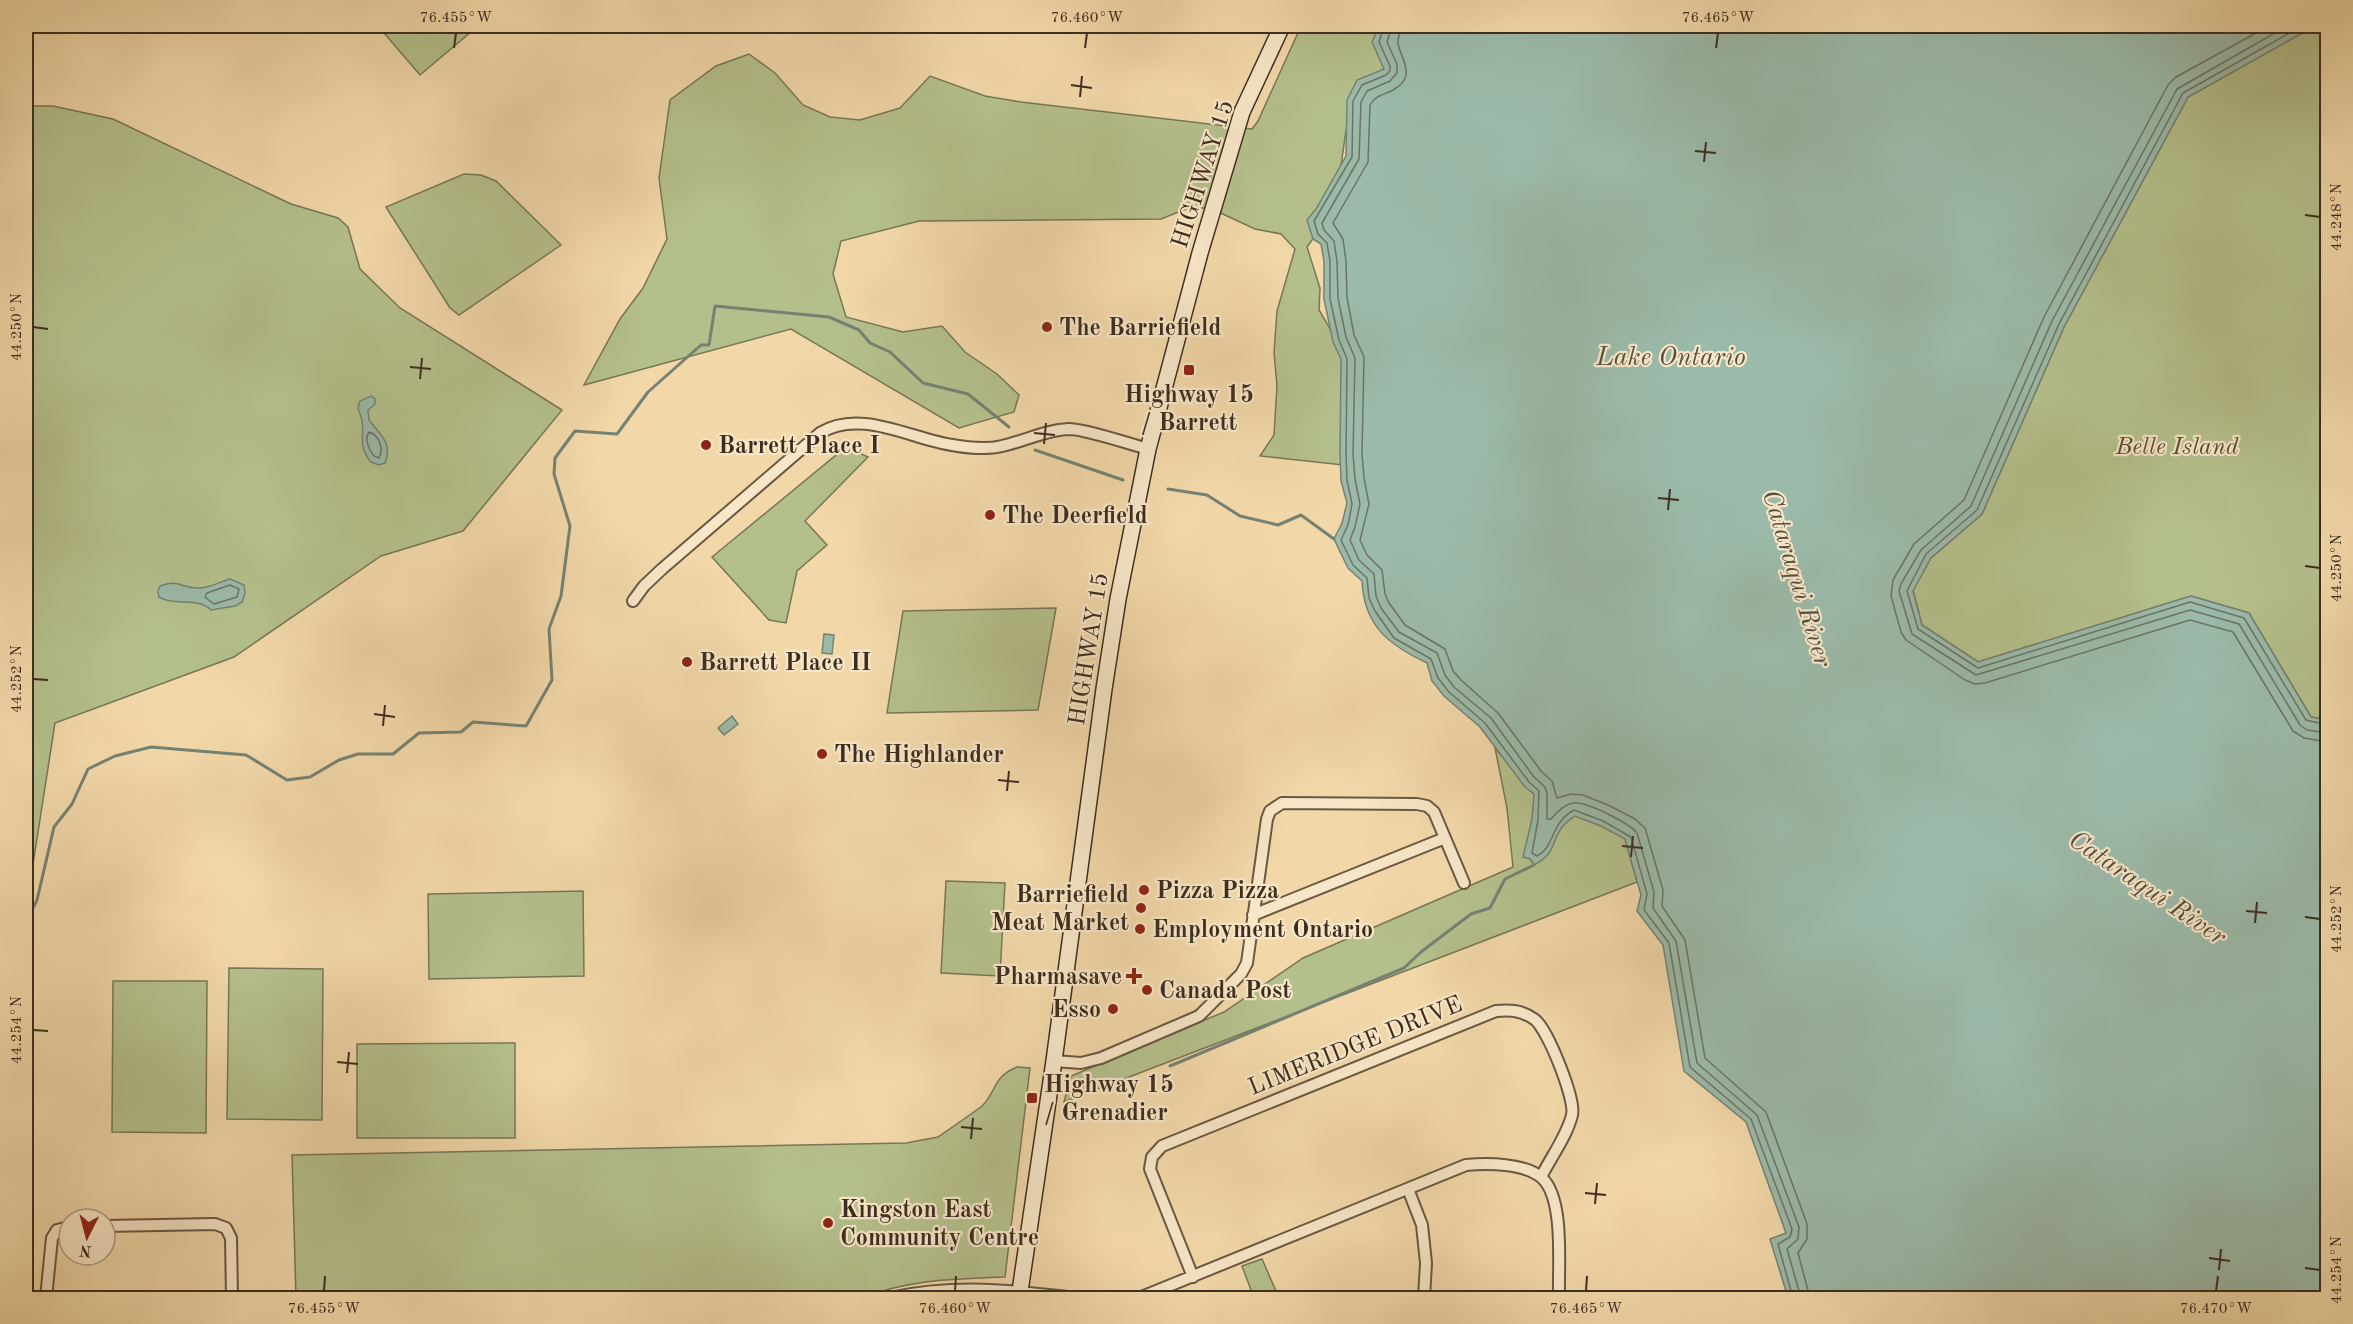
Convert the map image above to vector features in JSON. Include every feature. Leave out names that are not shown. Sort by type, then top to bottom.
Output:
[{"type":"main road","name":"HIGHWAY 15","points":[[1019,1295],[1054,1061],[1104,688],[1118,599],[1148,449],[1200,252],[1242,112],[1282,26]]},
{"type":"street","points":[[633,601],[644,586],[662,569],[832,425],[847,423],[871,425],[950,445],[980,448],[1002,446],[1053,430],[1072,429],[1148,449]]},
{"type":"street","points":[[1054,1061],[1081,1063],[1101,1058],[1199,1016],[1241,974],[1247,963],[1267,819],[1270,811],[1282,803],[1426,806],[1434,812],[1464,883]]},
{"type":"street","points":[[1253,915],[1445,838]]},
{"type":"street","name":"LIMERIDGE DRIVE","points":[[1193,1277],[1150,1169],[1152,1156],[1162,1146],[1496,1011],[1516,1009],[1537,1020],[1549,1040],[1573,1101],[1573,1114],[1569,1125],[1541,1177]]},
{"type":"street","points":[[1139,1299],[1466,1165],[1489,1163],[1522,1168],[1541,1177],[1550,1188],[1557,1212],[1559,1299]]},
{"type":"street","points":[[1408,1189],[1422,1226],[1426,1263],[1424,1299]]},
{"type":"street","points":[[117,1226],[215,1224],[226,1228],[231,1238],[232,1299]]},
{"type":"street","points":[[45,1299],[52,1238],[57,1230]]},
{"type":"street","points":[[889,1298],[954,1289],[1076,1299]]},
{"type":"green space","points":[[378,26],[478,26],[420,75]]},
{"type":"green space","points":[[1301,26],[1395,26],[1380,82],[1348,117],[1338,186],[1320,229],[1307,247],[1320,288],[1319,310],[1338,342],[1356,391],[1343,465],[1260,456],[1274,435],[1277,386],[1274,353],[1277,311],[1295,249],[1281,234],[1255,229],[1212,209],[1191,207],[1161,219],[919,221],[841,241],[833,274],[846,317],[903,332],[942,326],[965,352],[997,374],[1019,395],[1014,412],[959,428],[791,329],[584,385],[620,319],[643,288],[667,239],[659,178],[670,100],[716,66],[749,54],[775,73],[803,105],[830,117],[860,120],[900,108],[930,76],[985,96],[1021,102],[1252,129],[1258,121]]},
{"type":"green space","name":"Belle Island","points":[[2314,26],[2327,26],[2327,720],[2311,717],[2249,613],[2191,596],[1978,662],[1922,625],[1913,590],[1931,558],[1982,514],[2064,327],[2188,97]]},
{"type":"green space","points":[[26,106],[53,106],[113,119],[291,204],[338,218],[348,227],[360,269],[400,308],[562,410],[463,531],[381,556],[234,657],[55,723],[26,909]]},
{"type":"green space","points":[[464,174],[481,175],[496,181],[561,245],[459,315],[450,308],[386,207]]},
{"type":"green space","points":[[846,447],[868,457],[805,521],[827,545],[797,571],[786,623],[769,620],[712,557]]},
{"type":"green space","points":[[1056,608],[1038,710],[887,713],[903,611]]},
{"type":"green space","points":[[1495,748],[1534,794],[1597,801],[1625,839],[1637,882],[1064,1102],[1071,1076],[1224,1012],[1303,958],[1513,867],[1507,808]]},
{"type":"green space","points":[[946,881],[1005,883],[1000,976],[941,973]]},
{"type":"green space","points":[[583,891],[584,976],[429,979],[428,894]]},
{"type":"green space","points":[[229,968],[323,969],[322,1120],[227,1119]]},
{"type":"green space","points":[[113,981],[207,981],[206,1133],[112,1132]]},
{"type":"green space","points":[[515,1043],[515,1138],[357,1138],[357,1044]]},
{"type":"green space","points":[[1017,1067],[1030,1068],[1005,1277],[915,1284],[863,1298],[296,1298],[292,1155],[906,1143],[938,1137],[981,1107],[999,1080]]},
{"type":"green space","points":[[1262,1259],[1279,1298],[1254,1298],[1242,1266]]},
{"type":"water","name":"Lake Ontario","points":[[1379,26],[2315,26],[2188,97],[2064,327],[1982,514],[1931,558],[1913,591],[1922,625],[1978,662],[2191,596],[2249,613],[2311,717],[2327,720],[2327,1298],[1788,1298],[1770,1239],[1786,1233],[1746,1122],[1684,1071],[1663,945],[1637,911],[1641,895],[1625,839],[1575,816],[1563,826],[1547,856],[1542,860],[1534,865],[1530,859],[1523,857],[1532,819],[1534,794],[1525,787],[1480,727],[1444,696],[1432,681],[1427,663],[1390,641],[1373,622],[1364,597],[1362,581],[1348,568],[1334,539],[1342,523],[1347,503],[1341,481],[1341,359],[1333,342],[1324,299],[1324,261],[1321,244],[1313,239],[1307,220],[1316,209],[1346,156],[1347,100],[1357,80],[1384,69],[1372,42]]},
{"type":"water","points":[[371,396],[375,399],[375,404],[368,410],[369,420],[384,439],[387,450],[385,463],[379,465],[371,462],[364,451],[363,426],[358,409],[360,401]]},
{"type":"water","points":[[230,579],[244,585],[245,593],[242,602],[235,606],[211,610],[199,603],[165,600],[159,597],[160,586],[166,584],[201,588]]},
{"type":"water","points":[[824,634],[834,635],[832,654],[822,653]]},
{"type":"water","points":[[732,716],[738,724],[724,735],[718,728]]},
{"type":"waterway","points":[[26,922],[37,900],[54,827],[72,804],[88,769],[115,756],[151,747],[246,755],[287,780],[310,777],[339,760],[358,754],[393,754],[419,733],[461,732],[473,722],[526,726],[552,680],[549,629],[561,596],[570,526],[554,474],[555,458],[575,431],[617,434],[648,392],[701,345],[709,345],[715,306],[829,317],[859,330],[870,343],[890,352],[923,383],[968,394],[1009,427]]},
{"type":"waterway","points":[[1035,450],[1123,480]]},
{"type":"waterway","points":[[1168,489],[1207,495],[1240,516],[1278,525],[1301,515],[1334,539]]},
{"type":"waterway","points":[[1170,1066],[1404,968],[1471,914],[1490,908],[1505,879],[1534,865]]},
{"type":"place","name":"The Barriefield","points":[[1047,327]]},
{"type":"place","name":"Highway 15 / Barrett","points":[[1189,370]]},
{"type":"place","name":"Barrett Place I","points":[[706,445]]},
{"type":"place","name":"The Deerfield","points":[[990,515]]},
{"type":"place","name":"Barrett Place II","points":[[687,662]]},
{"type":"place","name":"The Highlander","points":[[822,754]]},
{"type":"place","name":"Pizza Pizza","points":[[1144,890]]},
{"type":"place","name":"Barriefield Meat Market","points":[[1141,908]]},
{"type":"place","name":"Employment Ontario","points":[[1140,929]]},
{"type":"place","name":"Pharmasave","points":[[1134,976]]},
{"type":"place","name":"Canada Post","points":[[1147,990]]},
{"type":"place","name":"Esso","points":[[1113,1009]]},
{"type":"place","name":"Highway 15 / Grenadier","points":[[1032,1098]]},
{"type":"place","name":"Kingston East Community Centre","points":[[828,1223]]},
{"type":"water label","name":"Cataraqui River","points":[[1798,578]]},
{"type":"water label","name":"Cataraqui River","points":[[2148,887]]}]
